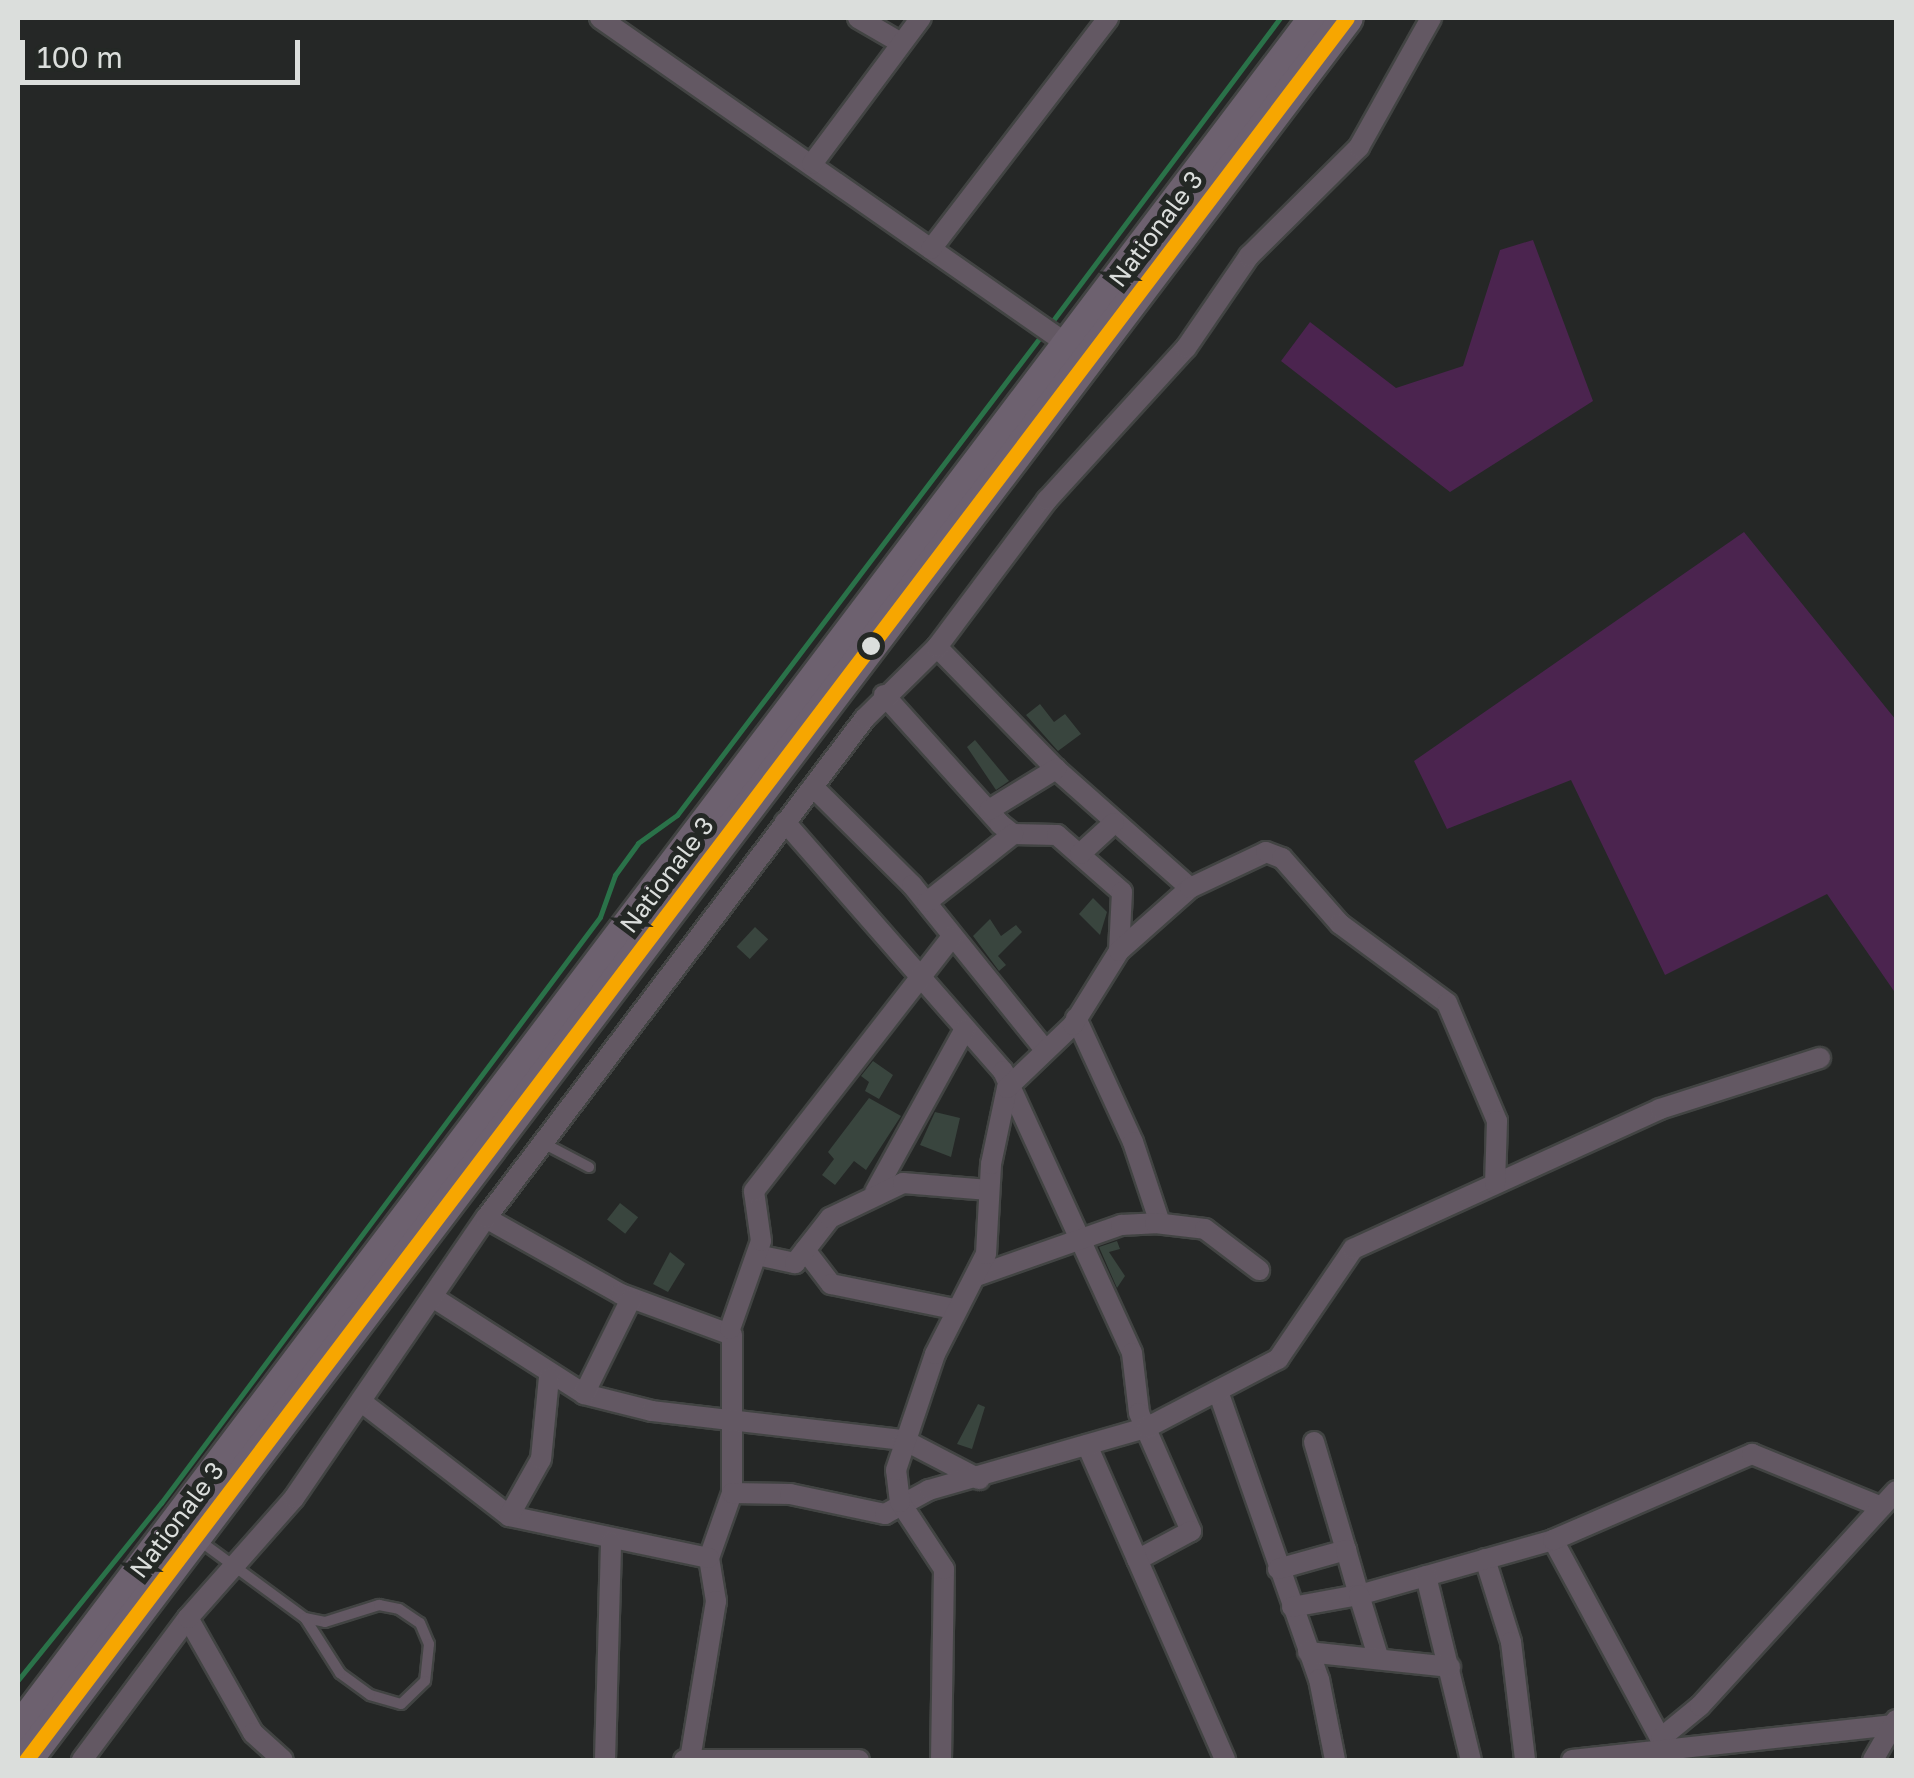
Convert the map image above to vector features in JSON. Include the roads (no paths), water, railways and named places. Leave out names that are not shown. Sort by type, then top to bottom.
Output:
[{"type":"main road","name":"Nationale 3","points":[[26,1760],[1080,353],[1315,18]]},
{"type":"main road","name":"Nationale 3","points":[[18,1730],[1080,353],[1348,18]]},
{"type":"street","points":[[600,18],[1080,353]]},
{"type":"street","points":[[858,18],[901,44]]},
{"type":"street","points":[[812,164],[921,18]]},
{"type":"street","points":[[931,249],[1108,18]]},
{"type":"street","points":[[82,1760],[188,1618],[274,1524],[363,1404],[486,1218],[812,786],[884,696],[937,647],[1046,500],[1186,348],[1249,256],[1359,146],[1430,18]]},
{"type":"street","points":[[937,647],[1056,769],[1190,888]]},
{"type":"street","points":[[884,696],[1014,834]]},
{"type":"street","points":[[988,810],[1056,769]]},
{"type":"street","points":[[812,786],[927,902],[1045,1050]]},
{"type":"street","points":[[786,822],[854,892],[919,981],[1000,1065],[1082,1237],[1132,1354],[1136,1401],[1191,1531],[1137,1560]]},
{"type":"street","points":[[1080,854],[1114,823]]},
{"type":"street","points":[[927,902],[1014,834],[1058,835],[1126,902],[1119,951]]},
{"type":"street","points":[[941,1760],[944,1569],[900,1502],[895,1478],[904,1440],[954,1309],[980,1275],[988,1190],[1008,1088],[1076,1018],[1119,951],[1190,888],[1272,853],[1340,924],[1446,1003],[1497,1121],[1495,1184]]},
{"type":"street","points":[[859,1760],[687,1760],[716,1600],[709,1558],[732,1493],[727,1414],[730,1329],[757,1256],[754,1191],[952,937]]},
{"type":"street","points":[[1076,1018],[1133,1142],[1160,1223]]},
{"type":"street","points":[[875,1192],[964,1029]]},
{"type":"street","points":[[732,1493],[790,1494],[874,1515],[900,1502],[1148,1427],[1190,1410],[1278,1359],[1354,1249],[1660,1109],[1820,1058]]},
{"type":"street","points":[[757,1256],[790,1265],[830,1218],[875,1192],[939,1182],[988,1190]]},
{"type":"street","points":[[486,1218],[631,1299],[730,1329]]},
{"type":"street","points":[[980,1275],[1082,1237],[1160,1223],[1205,1229],[1259,1270]]},
{"type":"street","points":[[805,1250],[831,1284],[954,1309]]},
{"type":"street","points":[[434,1298],[549,1378],[584,1394],[652,1411],[727,1414],[816,1434],[904,1440],[981,1480]]},
{"type":"street","points":[[584,1394],[631,1299]]},
{"type":"street","points":[[509,1516],[541,1459],[549,1378]]},
{"type":"street","points":[[1219,1394],[1308,1652],[1334,1760]]},
{"type":"street","points":[[363,1404],[509,1516],[545,1518],[611,1542],[709,1558]]},
{"type":"street","points":[[1190,1410],[1228,1425]]},
{"type":"street","points":[[1314,1442],[1377,1653]]},
{"type":"street","points":[[1087,1444],[1224,1760]]},
{"type":"street","points":[[1292,1607],[1359,1595],[1552,1540],[1752,1454],[1882,1507]]},
{"type":"street","points":[[1664,1744],[1896,1491]]},
{"type":"street","points":[[1552,1540],[1664,1744]]},
{"type":"street","points":[[605,1760],[611,1542]]},
{"type":"street","points":[[1278,1569],[1346,1550]]},
{"type":"street","points":[[1485,1559],[1511,1642],[1525,1760]]},
{"type":"street","points":[[1426,1576],[1436,1636],[1450,1667],[1471,1760]]},
{"type":"street","points":[[188,1618],[253,1733],[283,1760]]},
{"type":"street","points":[[1417,1660],[1436,1636]]},
{"type":"street","points":[[1308,1652],[1377,1653],[1450,1667]]},
{"type":"street","points":[[1572,1760],[1614,1758],[1664,1744],[1895,1724]]},
{"type":"street","points":[[1872,1760],[1895,1724]]},
{"type":"lane","points":[[542,1142],[590,1167]]},
{"type":"lane","points":[[196,1538],[231,1568],[305,1618],[325,1622],[379,1605],[399,1610],[420,1623],[430,1644],[425,1682],[401,1704],[370,1695],[340,1674],[305,1618]]},
{"type":"waterway","points":[[1048,327],[1280,18]]},
{"type":"waterway","points":[[18,1680],[161,1503],[600,917],[615,875],[638,843],[677,815],[1041,336]]}]
